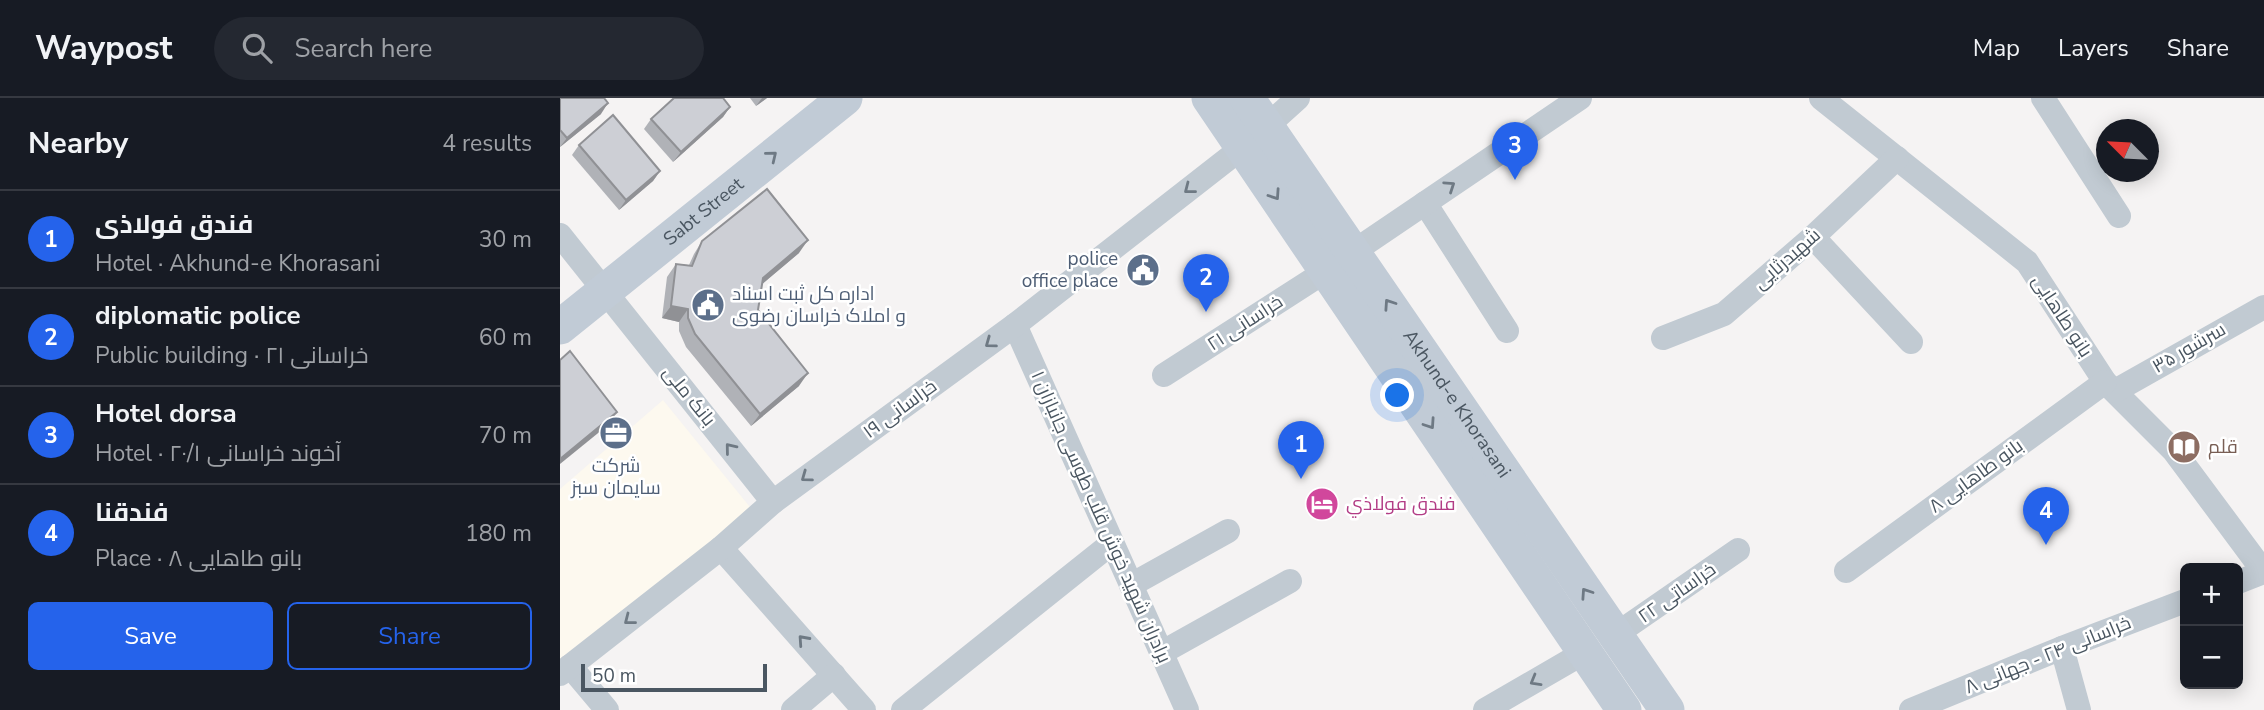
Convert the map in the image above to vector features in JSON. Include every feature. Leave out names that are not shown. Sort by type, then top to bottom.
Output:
[{"type":"street","name":"Sabt Street","points":[[560,327],[845,98]]},
{"type":"street","name":"Akhund-e Khorasani","points":[[1209,98],[1252,124],[1624,710]]},
{"type":"street","name":"خراسانی ۱۹","points":[[565,670],[721,548],[773,502],[1015,325],[1252,124],[1298,98]]},
{"type":"street","name":"خراسانی ۲۱","points":[[1164,375],[1340,261],[1580,98]]},
{"type":"street","name":"بانو طاهایی","points":[[1821,98],[2027,262],[2110,386],[2175,451],[2264,572]]},
{"type":"street","points":[[2043,98],[2119,216]]},
{"type":"street","name":"شهیدرثایی","points":[[1663,338],[1724,314],[1897,159]]},
{"type":"street","points":[[1425,203],[1507,331]]},
{"type":"street","name":"بانک ملی","points":[[560,235],[773,502]]},
{"type":"street","points":[[1813,237],[1911,342]]},
{"type":"street","name":"Akhund-e Khorasani","points":[[1340,261],[1615,635],[1667,710]]},
{"type":"street","name":"سرشور ۳۵","points":[[2110,386],[2264,307]]},
{"type":"street","name":"برادران شهید خوش قلب طوسی جانبازان ۱","points":[[1015,325],[1187,710]]},
{"type":"street","name":"بانو طاهایی ۸","points":[[1846,571],[2110,386]]},
{"type":"street","points":[[1131,585],[1227,531]]},
{"type":"street","points":[[903,710],[1112,543]]},
{"type":"street","points":[[721,548],[864,710]]},
{"type":"street","name":"خراساتی ۲۲","points":[[1615,635],[1738,550]]},
{"type":"street","points":[[2243,580],[2264,572]]},
{"type":"street","points":[[1161,653],[1290,581]]},
{"type":"street","name":"خراسانی ۲۴ - جهانی ۸","points":[[1911,710],[2180,603]]},
{"type":"street","points":[[2062,648],[2079,710]]},
{"type":"street","points":[[1485,710],[1585,652]]},
{"type":"street","points":[[565,670],[607,710]]},
{"type":"street","points":[[793,710],[834,675]]},
{"type":"shaded area","points":[[663,400],[754,512],[560,666],[560,489]]},
{"type":"building","points":[[560,98],[604,98],[608,103],[567,138],[560,130]]},
{"type":"building","points":[[674,98],[723,98],[730,107],[681,152],[651,119]]},
{"type":"building","points":[[613,115],[660,171],[626,200],[579,145]]},
{"type":"building","name":"اداره کل ثبت اسناد و املاک خراسان رضوی","points":[[767,189],[808,240],[763,278],[758,310],[808,373],[760,414],[695,334],[688,318],[688,309],[671,306],[676,264],[692,266],[702,241]]},
{"type":"building","points":[[570,351],[617,412],[560,459],[560,360]]},
{"type":"place","name":"Hotel dorsa","points":[[1515,180]]},
{"type":"place","name":"police office place","points":[[1143,270]]},
{"type":"place","name":"اداره کل ثبت اسناد و املاک خراسان رضوی","points":[[708,305]]},
{"type":"place","name":"diplomatic police","points":[[1206,312]]},
{"type":"place","name":"شركت سايمان سبز","points":[[616,433]]},
{"type":"place","name":"قلم","points":[[2184,447]]},
{"type":"place","name":"فندق فولاذی","points":[[1301,479]]},
{"type":"place","name":"فندق فولاذي","points":[[1322,504]]},
{"type":"place","name":"فندقنا","points":[[2046,545]]}]
